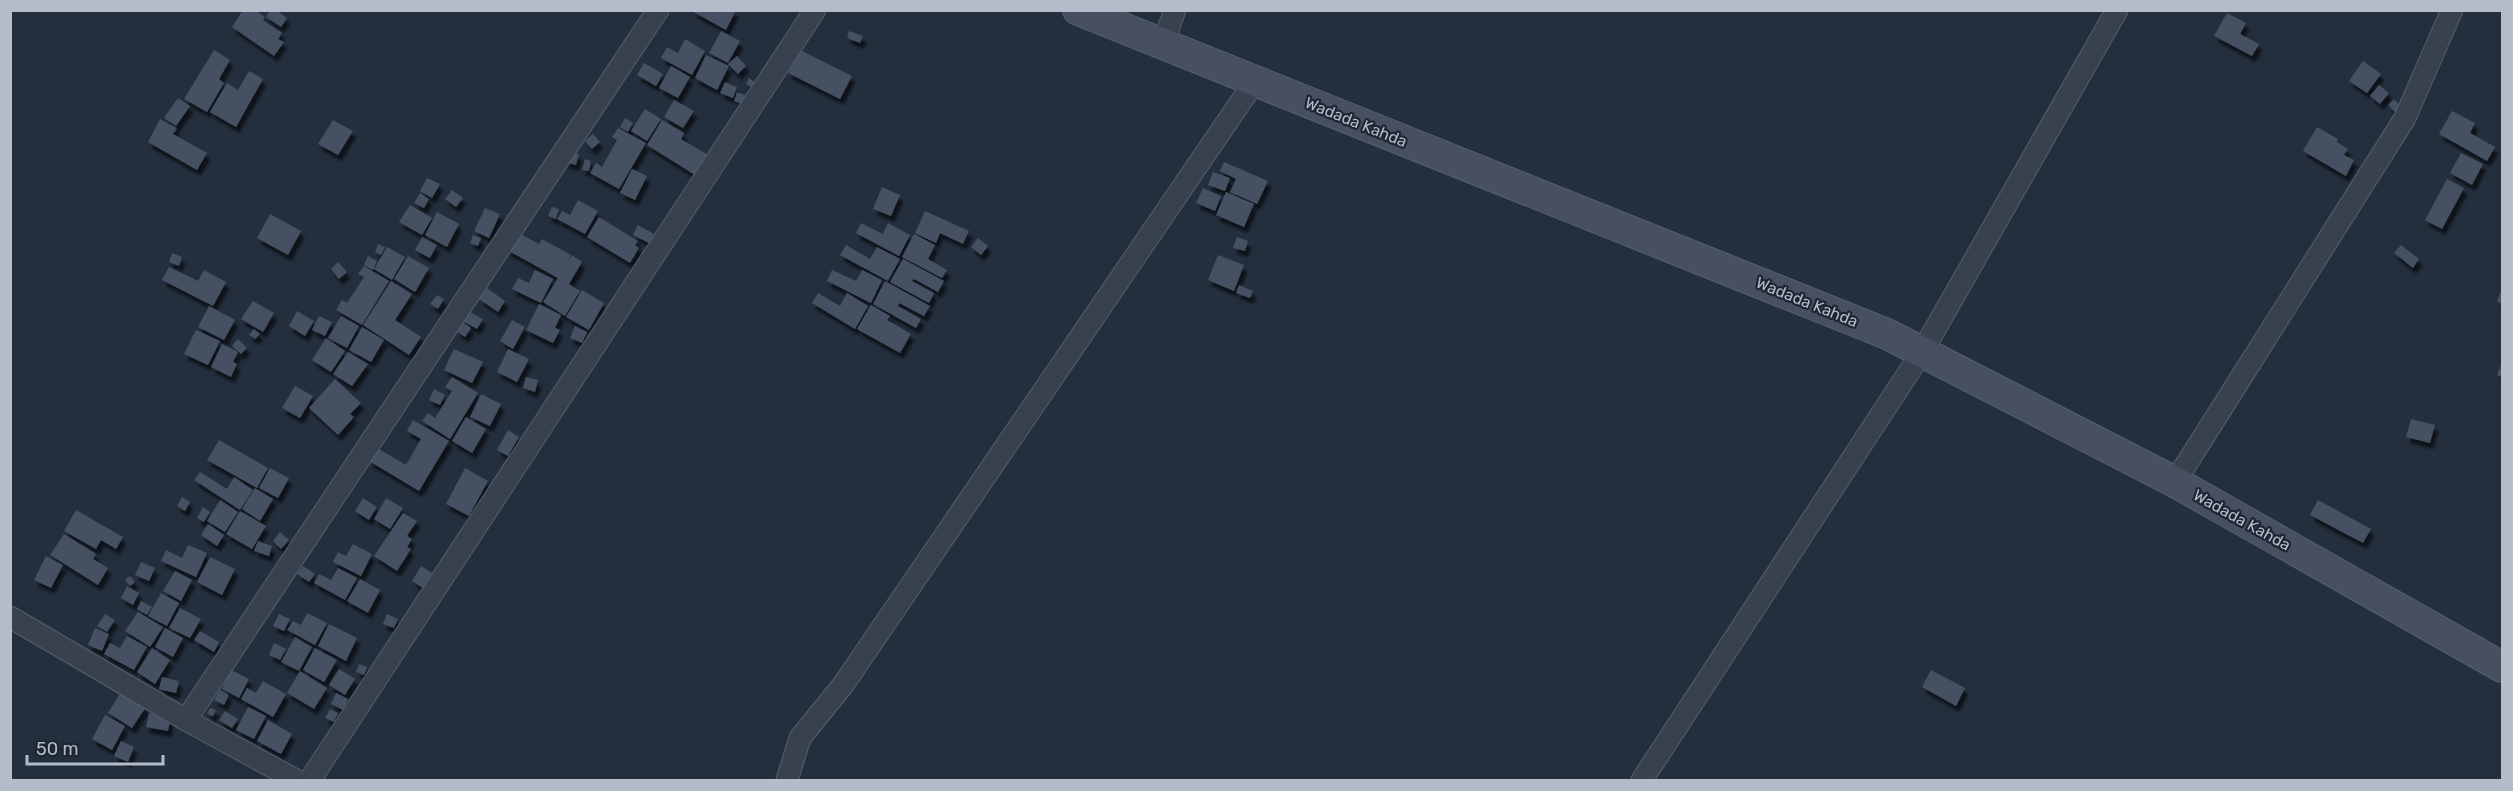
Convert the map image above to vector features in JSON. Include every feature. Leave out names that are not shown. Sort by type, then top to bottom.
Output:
[{"type":"main road","name":"Wadada Kahda","points":[[1078,10],[1887,334],[2175,482],[2502,667]]},
{"type":"street","points":[[186,720],[658,10]]},
{"type":"street","points":[[310,780],[815,10]]},
{"type":"street","points":[[1163,44],[1175,10]]},
{"type":"street","points":[[1642,780],[1922,352],[2117,10]]},
{"type":"street","points":[[2175,482],[2405,118],[2452,10]]},
{"type":"street","points":[[787,780],[800,738],[843,685],[1256,81]]},
{"type":"street","points":[[10,617],[186,720],[297,780]]},
{"type":"building","points":[[243,10],[255,10],[265,17],[263,20],[282,33],[278,39],[284,42],[274,56],[232,27]]},
{"type":"building","points":[[270,10],[276,10],[287,18],[281,27],[266,17]]},
{"type":"building","points":[[690,10],[736,10],[726,30]]},
{"type":"building","points":[[2227,13],[2246,23],[2240,34],[2259,44],[2252,56],[2214,36]]},
{"type":"building","points":[[721,31],[740,41],[728,63],[709,53]]},
{"type":"building","points":[[849,31],[863,36],[860,43],[847,38]]},
{"type":"building","points":[[685,39],[705,51],[692,75],[661,58],[667,47],[678,53]]},
{"type":"building","points":[[214,50],[230,60],[219,79],[224,83],[207,112],[184,99]]},
{"type":"building","points":[[800,50],[852,76],[840,99],[788,73]]},
{"type":"building","points":[[706,55],[729,66],[717,90],[695,78]]},
{"type":"building","points":[[737,56],[746,66],[738,74],[728,64]]},
{"type":"building","points":[[2363,61],[2381,74],[2367,93],[2349,81]]},
{"type":"building","points":[[644,63],[663,74],[656,86],[637,75]]},
{"type":"building","points":[[671,66],[690,77],[678,98],[659,88]]},
{"type":"building","points":[[249,71],[263,79],[236,127],[210,112],[227,83],[238,90]]},
{"type":"building","points":[[749,78],[756,83],[753,88],[746,84]]},
{"type":"building","points":[[725,82],[737,87],[733,98],[720,93]]},
{"type":"building","points":[[2379,85],[2389,93],[2380,104],[2370,96]]},
{"type":"building","points":[[737,92],[745,95],[742,104],[734,101]]},
{"type":"building","points":[[178,98],[190,106],[176,126],[164,118]]},
{"type":"building","points":[[2394,99],[2401,106],[2395,112],[2388,105]]},
{"type":"building","points":[[674,100],[694,111],[683,128],[664,117]]},
{"type":"building","points":[[645,109],[661,119],[647,141],[631,131]]},
{"type":"building","points":[[2452,111],[2475,123],[2470,133],[2495,147],[2487,161],[2439,134]]},
{"type":"building","points":[[625,118],[633,123],[628,132],[620,127]]},
{"type":"building","points":[[160,119],[177,128],[173,134],[207,153],[197,170],[148,142]]},
{"type":"building","points":[[333,120],[353,131],[338,155],[318,144]]},
{"type":"building","points":[[662,120],[684,133],[681,139],[708,155],[695,175],[647,145]]},
{"type":"building","points":[[2317,127],[2338,139],[2337,142],[2348,149],[2344,155],[2354,160],[2346,176],[2303,151]]},
{"type":"building","points":[[618,128],[646,143],[619,189],[590,173],[596,163],[602,167],[617,140],[612,137]]},
{"type":"building","points":[[593,134],[600,142],[592,149],[585,141]]},
{"type":"building","points":[[569,151],[579,154],[576,165],[565,162]]},
{"type":"building","points":[[2461,153],[2483,164],[2472,185],[2450,173]]},
{"type":"building","points":[[585,159],[591,161],[589,171],[582,170]]},
{"type":"building","points":[[1224,162],[1268,181],[1257,204],[1230,192],[1236,179],[1220,171]]},
{"type":"building","points":[[632,169],[647,176],[635,200],[620,193]]},
{"type":"building","points":[[1213,172],[1230,178],[1225,191],[1208,185]]},
{"type":"building","points":[[427,178],[440,184],[432,198],[420,191]]},
{"type":"building","points":[[2447,179],[2464,188],[2442,229],[2425,220]]},
{"type":"building","points":[[882,187],[900,195],[891,216],[873,209]]},
{"type":"building","points":[[1203,188],[1221,196],[1215,211],[1196,203]]},
{"type":"building","points":[[452,190],[463,198],[456,207],[445,199]]},
{"type":"building","points":[[1226,192],[1254,204],[1244,227],[1216,215]]},
{"type":"building","points":[[420,193],[429,199],[424,208],[414,203]]},
{"type":"building","points":[[578,200],[598,211],[585,234],[557,219],[562,211],[570,215]]},
{"type":"building","points":[[410,205],[432,218],[422,235],[399,222]]},
{"type":"building","points":[[552,207],[559,209],[556,219],[548,216]]},
{"type":"building","points":[[485,208],[500,214],[489,238],[474,231]]},
{"type":"building","points":[[925,211],[969,231],[963,244],[940,233],[936,243],[915,233]]},
{"type":"building","points":[[437,212],[459,224],[447,247],[425,235]]},
{"type":"building","points":[[270,214],[301,231],[288,255],[257,238]]},
{"type":"building","points":[[599,217],[638,241],[635,245],[639,248],[630,263],[587,237]]},
{"type":"building","points":[[861,223],[883,234],[888,223],[910,235],[899,256],[856,233]]},
{"type":"building","points":[[638,225],[654,234],[649,243],[633,235]]},
{"type":"building","points":[[517,232],[539,244],[542,239],[571,255],[566,265],[572,255],[582,262],[569,284],[580,291],[565,316],[543,302],[558,278],[507,250]]},
{"type":"building","points":[[914,234],[935,245],[928,259],[947,270],[942,278],[902,257]]},
{"type":"building","points":[[473,235],[481,238],[478,246],[470,243]]},
{"type":"building","points":[[422,237],[437,245],[430,258],[415,250]]},
{"type":"building","points":[[1237,237],[1248,241],[1245,251],[1233,248]]},
{"type":"building","points":[[978,238],[988,246],[981,255],[971,247]]},
{"type":"building","points":[[378,244],[385,247],[381,255],[375,252]]},
{"type":"building","points":[[846,245],[870,259],[877,247],[900,259],[888,281],[840,255]]},
{"type":"building","points":[[2401,245],[2419,259],[2413,268],[2394,253]]},
{"type":"building","points":[[387,247],[405,257],[392,280],[374,269]]},
{"type":"building","points":[[172,253],[182,257],[179,266],[169,262]]},
{"type":"building","points":[[1218,255],[1244,265],[1234,291],[1208,280]]},
{"type":"building","points":[[368,256],[377,261],[373,270],[364,265]]},
{"type":"building","points":[[408,256],[429,268],[415,292],[394,279]]},
{"type":"building","points":[[903,259],[944,281],[938,292],[914,279],[912,281],[934,293],[929,303],[890,282]]},
{"type":"building","points":[[338,262],[347,272],[339,279],[331,269]]},
{"type":"building","points":[[364,266],[389,281],[362,325],[336,310],[342,300],[347,303],[364,277],[358,274]]},
{"type":"building","points":[[169,267],[198,281],[204,270],[226,282],[213,306],[162,280]]},
{"type":"building","points":[[535,270],[553,279],[541,303],[512,289],[518,278],[529,283]]},
{"type":"building","points":[[832,270],[856,281],[862,270],[882,280],[871,303],[827,281]]},
{"type":"building","points":[[391,281],[412,294],[395,320],[421,337],[409,355],[363,325]]},
{"type":"building","points":[[885,281],[930,306],[924,316],[899,303],[898,306],[921,319],[916,328],[873,304]]},
{"type":"building","points":[[1239,285],[1253,291],[1250,298],[1236,293]]},
{"type":"building","points":[[487,288],[505,301],[498,312],[479,299]]},
{"type":"building","points":[[2502,289],[2502,304],[2497,301]]},
{"type":"building","points":[[582,290],[604,303],[589,330],[566,317]]},
{"type":"building","points":[[818,293],[840,306],[847,293],[868,306],[855,329],[812,303]]},
{"type":"building","points":[[437,295],[444,299],[438,309],[430,304]]},
{"type":"building","points":[[253,301],[274,313],[263,332],[241,319]]},
{"type":"building","points":[[539,304],[561,315],[555,328],[560,330],[553,343],[526,330]]},
{"type":"building","points":[[871,305],[890,316],[887,320],[911,334],[900,353],[857,329]]},
{"type":"building","points":[[209,306],[235,320],[224,340],[198,327]]},
{"type":"building","points":[[297,311],[314,321],[305,336],[289,326]]},
{"type":"building","points":[[468,311],[483,319],[477,329],[463,321]]},
{"type":"building","points":[[319,316],[332,322],[325,336],[312,330]]},
{"type":"building","points":[[341,316],[359,326],[347,348],[328,338]]},
{"type":"building","points":[[512,320],[525,327],[513,349],[500,341]]},
{"type":"building","points":[[462,322],[471,328],[465,337],[456,331]]},
{"type":"building","points":[[575,326],[587,332],[582,343],[570,338]]},
{"type":"building","points":[[362,327],[384,340],[371,362],[349,350]]},
{"type":"building","points":[[254,329],[260,334],[255,339],[249,335]]},
{"type":"building","points":[[196,330],[220,341],[208,365],[184,354]]},
{"type":"building","points":[[326,338],[345,351],[331,372],[312,360]]},
{"type":"building","points":[[238,339],[247,348],[241,354],[232,346]]},
{"type":"building","points":[[222,344],[238,352],[233,362],[237,364],[231,377],[211,367]]},
{"type":"building","points":[[454,349],[483,362],[472,383],[444,370]]},
{"type":"building","points":[[508,349],[529,359],[517,382],[497,372]]},
{"type":"building","points":[[348,352],[368,364],[352,386],[333,374]]},
{"type":"building","points":[[2502,363],[2502,377],[2497,375]]},
{"type":"building","points":[[452,377],[478,393],[450,439],[422,421],[428,413],[435,418],[452,391],[445,387]]},
{"type":"building","points":[[526,377],[538,380],[535,392],[523,388]]},
{"type":"building","points":[[335,379],[361,403],[350,414],[354,417],[338,435],[309,408]]},
{"type":"building","points":[[295,386],[313,396],[300,418],[282,408]]},
{"type":"building","points":[[434,389],[445,395],[440,405],[429,400]]},
{"type":"building","points":[[481,394],[501,404],[490,426],[470,417]]},
{"type":"building","points":[[466,417],[486,429],[472,453],[452,441]]},
{"type":"building","points":[[2411,419],[2435,425],[2430,443],[2406,437]]},
{"type":"building","points":[[413,420],[449,441],[419,491],[369,461],[377,448],[406,465],[421,439],[407,431]]},
{"type":"building","points":[[508,430],[519,437],[508,456],[497,450]]},
{"type":"building","points":[[219,440],[268,468],[257,488],[207,460]]},
{"type":"building","points":[[270,468],[289,478],[278,498],[259,488]]},
{"type":"building","points":[[465,468],[488,481],[469,516],[446,504]]},
{"type":"building","points":[[200,472],[227,489],[234,477],[253,490],[240,510],[194,480]]},
{"type":"building","points":[[255,488],[273,499],[260,521],[242,509]]},
{"type":"building","points":[[182,497],[190,502],[185,511],[177,506]]},
{"type":"building","points":[[363,498],[377,507],[369,520],[355,511]]},
{"type":"building","points":[[386,498],[403,508],[390,529],[374,519]]},
{"type":"building","points":[[220,500],[238,512],[225,532],[207,521]]},
{"type":"building","points":[[2318,500],[2371,529],[2363,543],[2310,515]]},
{"type":"building","points":[[203,507],[210,512],[204,522],[197,518]]},
{"type":"building","points":[[76,510],[123,537],[116,549],[101,540],[96,549],[64,531]]},
{"type":"building","points":[[240,511],[266,526],[252,549],[226,534]]},
{"type":"building","points":[[403,513],[417,521],[407,536],[412,539],[407,547],[411,549],[397,571],[374,556]]},
{"type":"building","points":[[208,524],[224,535],[217,546],[201,535]]},
{"type":"building","points":[[280,532],[289,540],[281,549],[273,541]]},
{"type":"building","points":[[64,534],[96,554],[93,559],[108,568],[98,585],[50,555]]},
{"type":"building","points":[[258,541],[272,546],[269,556],[254,551]]},
{"type":"building","points":[[353,544],[372,554],[361,576],[333,562],[338,552],[346,556]]},
{"type":"building","points":[[188,545],[207,553],[196,577],[161,561],[166,550],[182,558]]},
{"type":"building","points":[[46,556],[63,565],[51,588],[34,580]]},
{"type":"building","points":[[210,557],[235,569],[222,595],[197,582]]},
{"type":"building","points":[[141,562],[155,568],[149,581],[135,575]]},
{"type":"building","points":[[303,566],[315,574],[309,582],[297,574]]},
{"type":"building","points":[[421,566],[432,573],[423,588],[412,581]]},
{"type":"building","points":[[338,568],[357,578],[345,600],[314,583],[319,574],[331,580]]},
{"type":"building","points":[[175,571],[192,580],[181,601],[163,591]]},
{"type":"building","points":[[130,576],[135,582],[130,586],[125,580]]},
{"type":"building","points":[[360,579],[380,590],[368,613],[347,601]]},
{"type":"building","points":[[127,586],[139,593],[133,605],[121,598]]},
{"type":"building","points":[[161,593],[179,603],[167,626],[148,616]]},
{"type":"building","points":[[141,601],[152,607],[147,615],[137,609]]},
{"type":"building","points":[[180,608],[201,619],[190,638],[169,628]]},
{"type":"building","points":[[138,612],[163,627],[150,647],[125,631]]},
{"type":"building","points":[[307,613],[327,623],[315,645],[287,630],[293,621],[301,625]]},
{"type":"building","points":[[105,614],[115,620],[107,632],[97,626]]},
{"type":"building","points":[[279,614],[290,619],[284,631],[273,626]]},
{"type":"building","points":[[387,614],[398,619],[394,628],[383,624]]},
{"type":"building","points":[[329,624],[357,638],[346,661],[318,646]]},
{"type":"building","points":[[95,628],[109,634],[102,651],[88,645]]},
{"type":"building","points":[[165,628],[183,638],[173,657],[155,647]]},
{"type":"building","points":[[200,631],[219,642],[214,652],[194,640]]},
{"type":"building","points":[[127,636],[147,647],[134,670],[104,654],[110,643],[120,648]]},
{"type":"building","points":[[295,637],[312,647],[299,671],[281,662]]},
{"type":"building","points":[[274,643],[286,649],[280,660],[269,655]]},
{"type":"building","points":[[152,648],[170,660],[155,684],[137,672]]},
{"type":"building","points":[[315,648],[337,660],[324,682],[303,670]]},
{"type":"building","points":[[359,664],[367,667],[364,675],[356,672]]},
{"type":"building","points":[[339,669],[355,679],[345,695],[329,685]]},
{"type":"building","points":[[231,670],[249,679],[239,698],[222,689]]},
{"type":"building","points":[[1931,670],[1965,688],[1956,706],[1922,687]]},
{"type":"building","points":[[300,671],[327,688],[314,709],[287,693]]},
{"type":"building","points":[[162,677],[179,681],[176,693],[159,689]]},
{"type":"building","points":[[263,681],[286,694],[273,717],[241,699],[247,688],[256,693]]},
{"type":"building","points":[[220,690],[229,695],[224,705],[214,700]]},
{"type":"building","points":[[121,692],[146,707],[132,728],[108,713]]},
{"type":"building","points":[[336,693],[348,699],[343,710],[331,704]]},
{"type":"building","points":[[248,707],[266,716],[254,739],[236,730]]},
{"type":"building","points":[[210,708],[216,710],[213,716],[207,714]]},
{"type":"building","points":[[330,709],[338,713],[334,722],[325,718]]},
{"type":"building","points":[[225,711],[238,719],[232,728],[219,720]]},
{"type":"building","points":[[149,713],[171,717],[168,731],[146,727]]},
{"type":"building","points":[[105,715],[125,726],[112,750],[92,739]]},
{"type":"building","points":[[268,720],[292,734],[281,754],[257,741]]},
{"type":"building","points":[[121,741],[134,747],[128,762],[114,756]]}]
